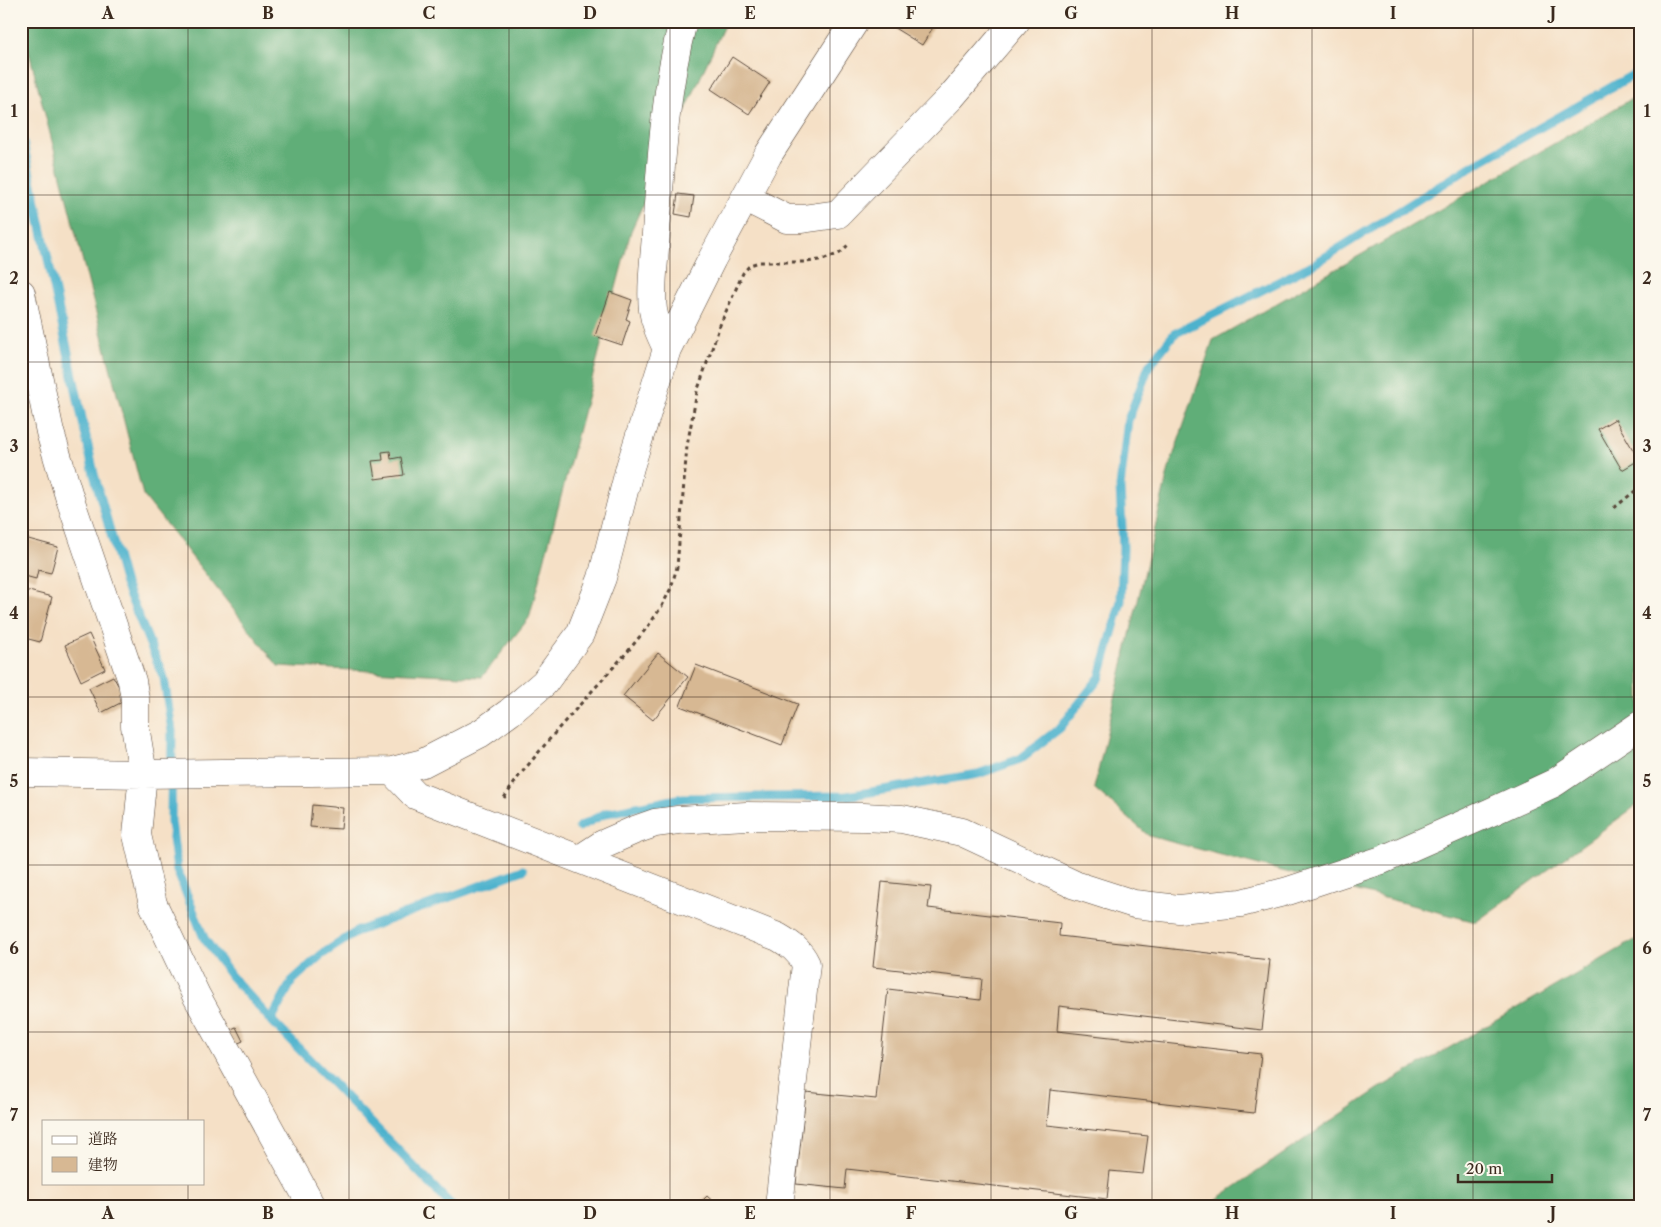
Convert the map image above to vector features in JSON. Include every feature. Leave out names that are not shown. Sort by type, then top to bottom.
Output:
[{"type":"street","points":[[667,349],[659,333],[653,309],[654,282],[658,202],[671,74],[683,21]]},
{"type":"street","points":[[21,772],[162,774],[392,771],[423,764],[480,733],[510,712],[544,683],[580,634],[602,578],[630,467],[667,349],[712,259],[768,155],[855,21]]},
{"type":"street","points":[[746,198],[787,219],[838,214],[951,98],[1016,21]]},
{"type":"street","points":[[21,293],[50,432],[69,496],[132,681],[135,699],[135,726],[162,774]]},
{"type":"street","points":[[580,859],[602,844],[635,830],[678,820],[746,816],[902,819],[962,832],[1075,885],[1134,904],[1179,909],[1205,908],[1241,903],[1288,891],[1382,860],[1554,783],[1640,725]]},
{"type":"street","points":[[392,771],[415,795],[778,936],[802,955],[806,964],[779,1206]]},
{"type":"street","points":[[162,774],[137,835],[153,904],[196,996],[312,1206]]},
{"type":"path","points":[[486,823],[524,770],[644,631],[662,606],[671,588],[677,567],[687,446],[697,392],[720,325],[743,273],[750,265],[759,262],[807,262],[826,259],[840,253],[856,237]]},
{"type":"path","points":[[1614,508],[1640,487]]},
{"type":"green space","points":[[21,21],[726,21],[631,231],[529,618],[482,677],[278,666],[143,495]]},
{"type":"green space","points":[[1640,94],[1640,803],[1476,922],[1149,836],[1094,788],[1169,468],[1213,340]]},
{"type":"green space","points":[[1640,937],[1640,1206],[1207,1206],[1378,1089]]},
{"type":"building","points":[[890,21],[937,21],[922,45],[888,24]]},
{"type":"building","points":[[732,57],[770,82],[749,114],[711,89]]},
{"type":"building","points":[[678,194],[694,196],[691,217],[675,214]]},
{"type":"building","points":[[610,292],[632,300],[626,319],[630,321],[622,345],[595,336]]},
{"type":"building","points":[[1615,419],[1639,460],[1622,470],[1598,429]]},
{"type":"building","points":[[390,451],[391,459],[401,457],[404,475],[375,479],[372,461],[383,460],[382,452]]},
{"type":"building","points":[[21,537],[58,547],[51,573],[38,570],[36,579],[21,575]]},
{"type":"building","points":[[21,589],[52,597],[40,642],[21,637]]},
{"type":"building","points":[[89,634],[105,669],[81,681],[65,645]]},
{"type":"building","points":[[658,653],[688,677],[653,720],[623,696]]},
{"type":"building","points":[[696,665],[798,704],[782,745],[680,706]]},
{"type":"building","points":[[113,676],[126,700],[101,713],[89,688]]},
{"type":"building","points":[[312,805],[343,808],[341,829],[310,827]]},
{"type":"building","points":[[882,882],[931,887],[928,908],[1060,923],[1059,936],[1270,960],[1262,1030],[1059,1006],[1057,1031],[1261,1054],[1254,1113],[1050,1090],[1047,1125],[1148,1136],[1143,1174],[1110,1171],[1107,1199],[847,1169],[845,1189],[796,1184],[806,1092],[876,1099],[888,989],[980,1000],[982,979],[873,967]]},
{"type":"building","points":[[236,1027],[243,1041],[232,1046],[225,1032]]},
{"type":"building","points":[[707,1196],[718,1206],[697,1206]]},
{"type":"waterway","points":[[579,827],[606,813],[683,798],[847,796],[978,774],[1020,759],[1060,728],[1100,677],[1121,601],[1123,548],[1120,487],[1128,420],[1149,366],[1174,334],[1314,264],[1467,169],[1640,71]]},
{"type":"waterway","points":[[21,133],[94,474],[125,584],[164,678],[172,731],[171,821],[177,870],[204,938],[231,976],[271,1020]]},
{"type":"waterway","points":[[452,1206],[271,1020],[292,981],[321,955],[358,931],[523,870]]}]
